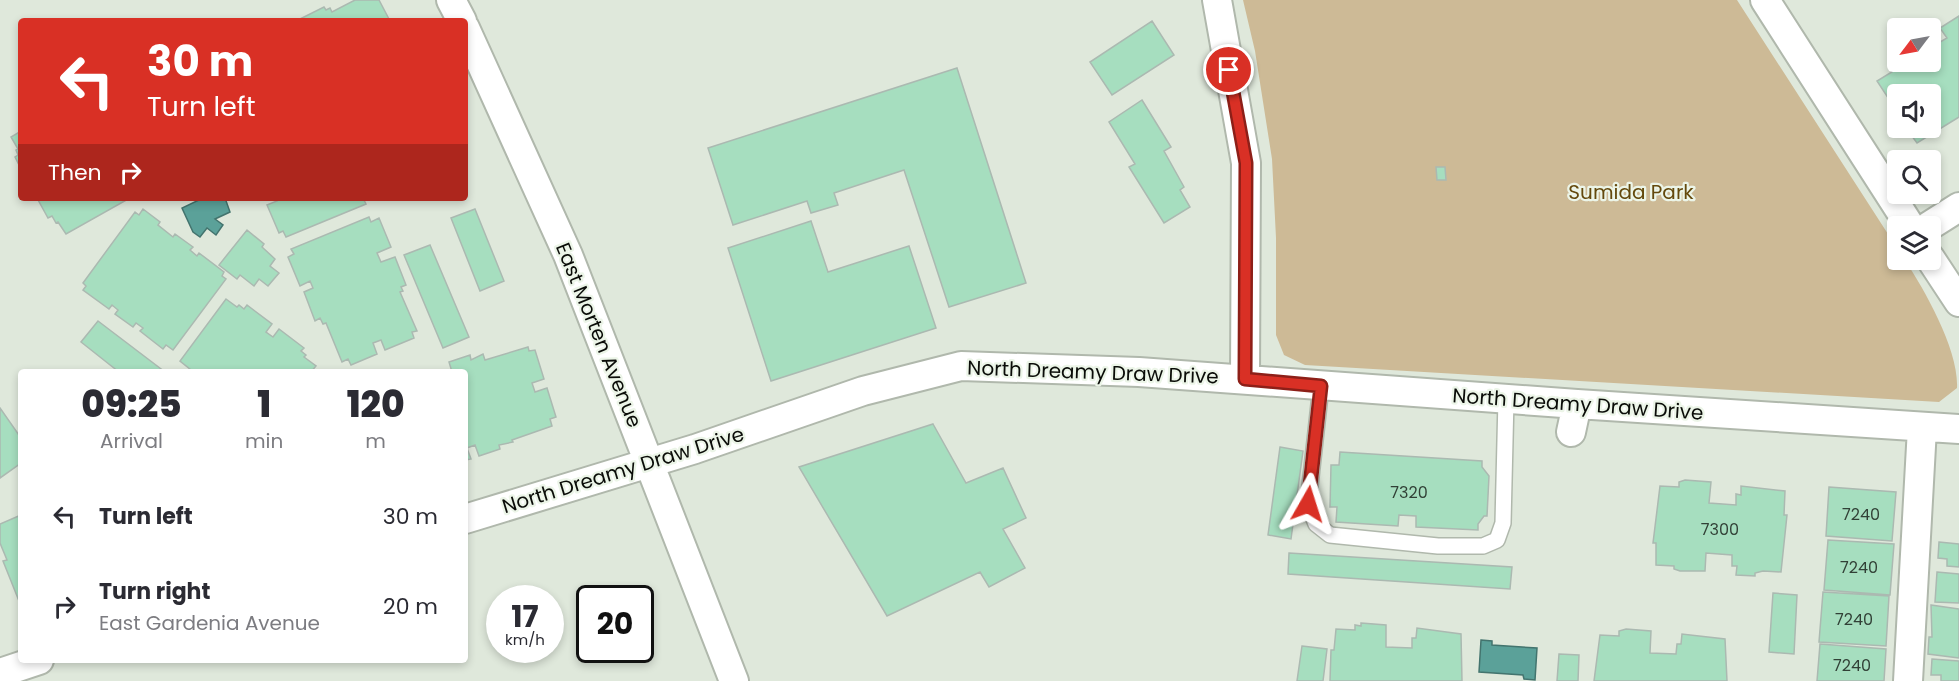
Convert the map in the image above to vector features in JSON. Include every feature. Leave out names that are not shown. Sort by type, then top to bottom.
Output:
[{"type":"street","points":[[451,0],[460,18]]},
{"type":"street","points":[[1217,0],[1246,163],[1245,379]]},
{"type":"street","points":[[1765,0],[1904,216]]},
{"type":"street","name":"East Morten Avenue","points":[[468,35],[568,255],[734,681]]},
{"type":"street","points":[[1941,218],[1959,207]]},
{"type":"street","points":[[1938,270],[1959,303]]},
{"type":"street","name":"North Dreamy Draw Drive","points":[[468,518],[695,450],[862,391],[960,366],[1118,371],[1506,399],[1574,418],[1959,429]]},
{"type":"street","points":[[1908,681],[1922,428]]},
{"type":"street","points":[[0,673],[30,663]]},
{"type":"lane","points":[[1321,386],[1308,504],[1316,524],[1330,535],[1438,546],[1483,546],[1497,540],[1503,523],[1506,399]]},
{"type":"green space","name":"Sumida Park","points":[[1243,0],[1737,0],[1887,232],[1887,270],[1911,270],[1922,288],[1953,356],[1957,388],[1939,402],[1305,365],[1284,355],[1276,335],[1276,238],[1272,159],[1255,51]]},
{"type":"water","points":[[197,201],[226,201],[230,212],[215,219],[223,225],[216,235],[207,228],[200,237],[193,232],[182,208]]},
{"type":"water","points":[[1481,640],[1492,641],[1492,645],[1537,648],[1535,680],[1524,679],[1523,675],[1479,672]]},
{"type":"building","points":[[355,0],[379,0],[388,18],[302,18],[324,7],[326,10],[330,8],[332,12]]},
{"type":"building","points":[[1959,16],[1959,117],[1941,128],[1941,84],[1887,84],[1887,96],[1877,81],[1892,72],[1941,72],[1941,42],[1947,38],[1941,27]]},
{"type":"building","points":[[1152,21],[1174,55],[1112,95],[1090,62]]},
{"type":"building","points":[[957,68],[1026,283],[949,307],[904,170],[834,193],[838,205],[811,213],[807,201],[733,225],[708,148]]},
{"type":"building","points":[[1142,100],[1171,147],[1164,151],[1184,187],[1180,190],[1190,207],[1164,223],[1129,167],[1135,164],[1109,122]]},
{"type":"building","points":[[18,133],[18,149],[11,137]]},
{"type":"building","points":[[1913,138],[1925,138],[1917,143]]},
{"type":"building","points":[[1436,167],[1445,167],[1446,180],[1437,180]]},
{"type":"building","points":[[39,201],[125,201],[66,234],[52,216],[48,218]]},
{"type":"building","points":[[277,201],[364,201],[366,204],[286,237],[283,231],[279,233],[267,205]]},
{"type":"building","points":[[143,209],[160,222],[158,225],[173,237],[175,234],[193,247],[190,250],[197,256],[199,253],[224,272],[222,276],[226,279],[173,350],[166,345],[163,349],[140,331],[143,328],[136,323],[133,327],[115,314],[118,310],[112,305],[109,309],[83,290],[86,286],[83,283],[135,212],[139,215]]},
{"type":"building","points":[[475,209],[504,281],[480,291],[451,218]]},
{"type":"building","points":[[369,217],[371,222],[379,218],[391,247],[377,253],[381,262],[395,257],[406,285],[401,287],[403,291],[400,292],[417,331],[412,332],[414,338],[385,350],[381,340],[373,343],[377,354],[351,365],[348,359],[342,362],[326,323],[323,324],[320,318],[315,321],[304,292],[313,288],[310,281],[300,286],[288,257],[294,254],[291,249]]},
{"type":"building","points":[[811,221],[828,272],[909,246],[936,328],[771,381],[728,248]]},
{"type":"building","points":[[247,230],[264,244],[262,247],[275,259],[270,266],[279,273],[268,286],[259,279],[254,286],[240,275],[237,279],[219,265]]},
{"type":"building","points":[[430,245],[469,337],[443,348],[404,255]]},
{"type":"building","points":[[226,299],[244,309],[247,305],[272,324],[266,332],[273,337],[279,329],[304,348],[301,351],[306,355],[304,357],[316,366],[314,369],[190,369],[180,361]]},
{"type":"building","points":[[98,321],[161,369],[115,369],[81,342]]},
{"type":"building","points":[[528,347],[529,351],[535,350],[544,379],[532,383],[535,392],[547,388],[556,417],[550,419],[552,426],[512,440],[513,442],[499,445],[500,449],[479,456],[475,445],[468,448],[468,369],[451,369],[449,362],[470,355],[471,360],[483,354],[485,360]]},
{"type":"building","points":[[0,408],[18,434],[18,465],[0,478]]},
{"type":"building","points":[[933,424],[966,483],[1003,468],[1026,518],[1003,529],[1025,568],[989,587],[980,572],[887,616],[799,467]]},
{"type":"building","points":[[1280,447],[1303,451],[1291,539],[1268,535]]},
{"type":"building","points":[[1340,452],[1482,461],[1482,467],[1489,476],[1487,516],[1484,516],[1478,524],[1478,530],[1416,527],[1416,516],[1399,515],[1398,526],[1336,522],[1337,507],[1330,507],[1331,465],[1339,465]]},
{"type":"building","points":[[1685,480],[1711,482],[1709,503],[1736,505],[1736,494],[1741,495],[1741,486],[1785,491],[1784,515],[1787,515],[1781,572],[1763,571],[1755,573],[1755,576],[1736,575],[1737,566],[1732,566],[1732,555],[1706,553],[1705,571],[1680,571],[1674,569],[1674,566],[1656,565],[1656,543],[1653,543],[1660,486],[1679,487],[1679,482]]},
{"type":"building","points":[[1829,487],[1896,492],[1892,541],[1826,536]]},
{"type":"building","points":[[18,516],[18,598],[3,561],[7,560],[0,543],[0,524]]},
{"type":"building","points":[[1828,540],[1894,544],[1890,595],[1824,590]]},
{"type":"building","points":[[1939,542],[1959,544],[1959,567],[1947,566],[1947,559],[1938,558]]},
{"type":"building","points":[[1289,553],[1512,567],[1510,589],[1288,574]]},
{"type":"building","points":[[1937,572],[1959,574],[1959,603],[1935,602]]},
{"type":"building","points":[[1823,592],[1889,596],[1886,646],[1819,642]]},
{"type":"building","points":[[1773,593],[1797,595],[1794,654],[1769,652]]},
{"type":"building","points":[[1931,605],[1959,609],[1959,658],[1928,654],[1929,637],[1932,637]]},
{"type":"building","points":[[1361,623],[1386,625],[1386,647],[1412,648],[1412,638],[1416,638],[1417,628],[1461,634],[1462,681],[1330,681],[1331,650],[1334,650],[1336,629],[1355,630],[1355,625],[1361,626]]},
{"type":"building","points":[[1626,629],[1651,631],[1650,653],[1676,654],[1677,644],[1681,644],[1682,634],[1725,639],[1727,681],[1594,681],[1600,635],[1619,636],[1619,631]]},
{"type":"building","points":[[1820,644],[1886,649],[1884,681],[1817,681]]},
{"type":"building","points":[[1302,646],[1327,649],[1323,681],[1297,681]]},
{"type":"building","points":[[1559,654],[1579,655],[1578,681],[1557,681]]},
{"type":"building","points":[[1932,659],[1959,661],[1959,681],[1941,681],[1941,675],[1931,675]]},
{"type":"route","points":[[1229,70],[1246,163],[1245,379],[1321,386],[1308,504]]}]
